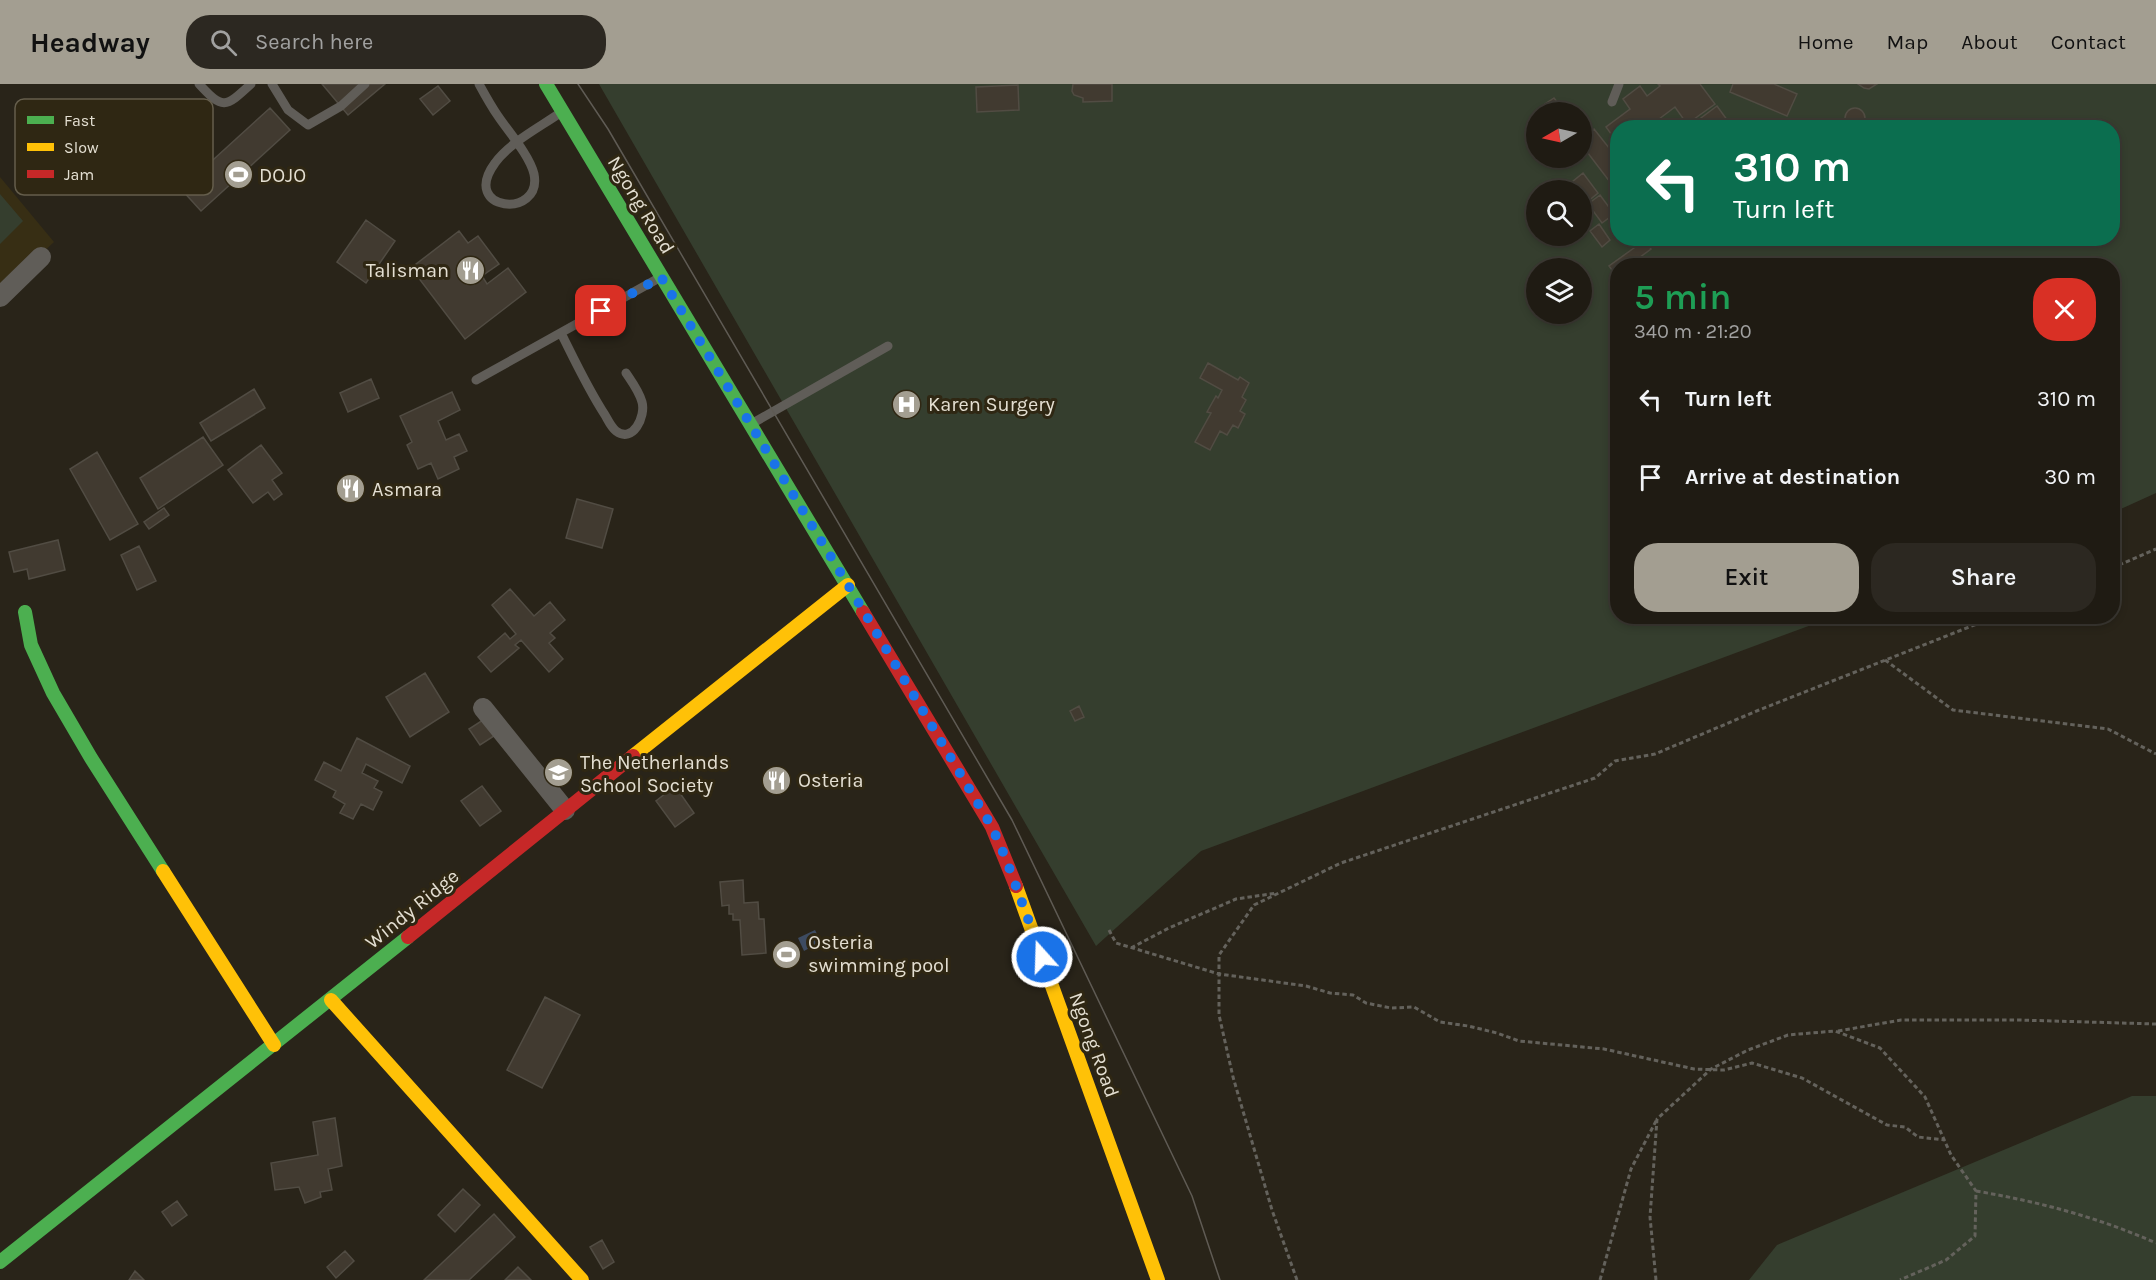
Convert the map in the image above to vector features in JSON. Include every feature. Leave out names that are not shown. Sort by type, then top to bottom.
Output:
[{"type":"street","name":"Ngong Road","points":[[546,84],[992,827],[1006,859],[1158,1280]]},
{"type":"street","points":[[0,297],[41,257]]},
{"type":"street","name":"Windy Ridge","points":[[0,1262],[848,585]]},
{"type":"street","points":[[25,612],[31,645],[53,693],[85,749],[274,1045]]},
{"type":"street","points":[[483,708],[565,810]]},
{"type":"street","points":[[331,1000],[582,1280]]},
{"type":"lane","points":[[199,84],[215,101],[222,104],[237,96],[250,84]]},
{"type":"lane","points":[[272,84],[288,110],[308,125],[341,106],[365,84]]},
{"type":"lane","points":[[479,84],[496,114],[517,143],[534,173],[534,186],[529,195],[521,202],[499,204],[489,196],[485,185],[486,177],[503,153],[517,143],[562,112]]},
{"type":"lane","points":[[1612,102],[1619,84]]},
{"type":"lane","points":[[476,380],[661,277]]},
{"type":"lane","points":[[561,333],[593,397],[616,431],[623,434],[632,432],[640,424],[643,403],[626,373]]},
{"type":"lane","points":[[751,425],[888,346]]},
{"type":"path","points":[[2120,565],[2156,549]]},
{"type":"path","points":[[1297,1280],[1272,1210],[1233,1077],[1219,1015],[1219,955],[1254,905],[1341,863],[1595,778],[1616,761],[1655,754],[1759,710],[1977,624]]},
{"type":"path","points":[[1885,660],[1953,710],[2108,729],[2156,754]]},
{"type":"path","points":[[1131,948],[1169,928],[1236,899],[1280,892]]},
{"type":"path","points":[[1108,930],[1116,943],[1219,974],[1353,995],[1366,1003],[1391,1008],[1414,1007],[1440,1022],[1468,1026],[1519,1041],[1604,1049],[1694,1069],[1724,1070],[1752,1063],[1802,1078],[1887,1125],[1905,1127],[1918,1137],[1945,1140]]},
{"type":"path","points":[[1600,1280],[1631,1169],[1656,1119],[1711,1070],[1748,1050],[1788,1035],[1835,1031],[1901,1020],[2019,1020],[2156,1024]]},
{"type":"path","points":[[1835,1031],[1880,1048],[1925,1097],[1951,1155],[1976,1191],[1975,1236],[1946,1260],[1900,1280]]},
{"type":"path","points":[[1656,1119],[1650,1217],[1656,1280]]},
{"type":"path","points":[[1976,1191],[2054,1206],[2118,1226],[2156,1244]]},
{"type":"shaded area","points":[[0,177],[54,242],[0,292]]},
{"type":"green space","points":[[599,84],[2156,84],[2156,493],[2120,509],[2120,258],[1610,258],[1610,624],[1814,624],[1201,851],[1096,946]]},
{"type":"green space","points":[[0,194],[23,221],[0,244]]},
{"type":"green space","points":[[2132,1096],[2156,1096],[2156,1280],[1749,1280],[1777,1245]]},
{"type":"water","points":[[815,930],[821,942],[804,951],[798,938]]},
{"type":"building","points":[[322,84],[385,84],[348,115]]},
{"type":"building","points":[[1073,84],[1112,84],[1112,101],[1083,102],[1083,98],[1074,95]]},
{"type":"building","points":[[1658,84],[1700,84],[1715,104],[1693,120],[1684,120],[1675,107],[1658,120],[1615,120],[1630,109],[1623,99],[1640,86],[1647,96],[1660,86]]},
{"type":"building","points":[[1733,84],[1774,84],[1797,94],[1787,116],[1730,92]]},
{"type":"building","points":[[1858,84],[1877,84],[1869,89]]},
{"type":"building","points":[[1018,85],[1019,110],[977,112],[976,87]]},
{"type":"building","points":[[438,86],[450,101],[433,115],[420,99]]},
{"type":"building","points":[[1717,106],[1727,120],[1702,120],[1701,118]]},
{"type":"building","points":[[270,108],[290,130],[201,211],[186,195],[213,195],[213,160]]},
{"type":"building","points":[[1851,109],[1859,109],[1864,114],[1864,120],[1846,120],[1846,114]]},
{"type":"building","points":[[1594,129],[1610,149],[1610,182],[1592,158],[1592,131]]},
{"type":"building","points":[[1583,173],[1588,180],[1574,180]]},
{"type":"building","points":[[1592,185],[1598,193],[1592,198]]},
{"type":"building","points":[[1600,195],[1610,209],[1610,217],[1602,223],[1592,209],[1592,201]]},
{"type":"building","points":[[366,220],[395,241],[366,283],[337,262]]},
{"type":"building","points":[[1599,224],[1610,240],[1602,247],[1592,234],[1592,229]]},
{"type":"building","points":[[459,231],[468,243],[478,236],[499,264],[482,276],[487,284],[508,268],[526,292],[465,339],[411,268]]},
{"type":"building","points":[[1637,246],[1649,246],[1651,249],[1639,258],[1620,258]]},
{"type":"building","points":[[1208,363],[1238,380],[1240,377],[1249,383],[1242,397],[1246,400],[1240,411],[1245,414],[1238,428],[1233,425],[1227,435],[1220,431],[1210,450],[1195,442],[1211,413],[1207,412],[1222,390],[1200,378]]},
{"type":"building","points":[[371,379],[379,398],[348,412],[340,393]]},
{"type":"building","points":[[254,389],[265,408],[211,441],[200,423]]},
{"type":"building","points":[[452,392],[460,410],[438,421],[446,440],[459,434],[467,451],[454,457],[459,469],[438,479],[431,463],[418,469],[407,445],[412,442],[400,416]]},
{"type":"building","points":[[203,437],[223,465],[158,509],[140,478]]},
{"type":"building","points":[[261,445],[282,473],[272,480],[282,494],[274,500],[268,492],[253,503],[228,470]]},
{"type":"building","points":[[97,452],[138,524],[110,540],[70,469]]},
{"type":"building","points":[[577,499],[613,509],[602,548],[566,538]]},
{"type":"building","points":[[164,508],[169,515],[149,529],[144,522]]},
{"type":"building","points":[[58,540],[65,570],[29,579],[27,569],[14,572],[9,552]]},
{"type":"building","points":[[139,546],[156,581],[137,590],[121,555]]},
{"type":"building","points":[[510,589],[534,616],[550,602],[565,620],[550,633],[555,638],[549,643],[563,659],[549,672],[521,640],[515,645],[519,648],[491,672],[478,657],[505,633],[510,639],[516,634],[492,605]]},
{"type":"building","points":[[425,673],[449,712],[410,737],[386,697]]},
{"type":"building","points":[[1079,706],[1084,717],[1075,721],[1070,711]]},
{"type":"building","points":[[486,718],[497,734],[480,745],[469,729]]},
{"type":"building","points":[[357,738],[410,766],[402,783],[366,764],[362,773],[378,781],[374,788],[382,792],[373,810],[361,804],[353,819],[340,813],[345,804],[333,797],[336,791],[315,780],[324,762],[341,771]]},
{"type":"building","points":[[482,786],[501,811],[480,826],[461,801]]},
{"type":"building","points":[[675,786],[694,813],[675,827],[656,801]]},
{"type":"building","points":[[743,880],[744,903],[758,902],[759,919],[764,919],[766,953],[742,955],[740,920],[733,920],[733,914],[729,914],[729,905],[722,906],[720,882]]},
{"type":"building","points":[[545,997],[580,1015],[542,1088],[507,1070]]},
{"type":"building","points":[[335,1118],[342,1166],[328,1169],[332,1190],[320,1192],[321,1197],[305,1203],[299,1187],[275,1190],[271,1163],[318,1155],[313,1122]]},
{"type":"building","points":[[463,1189],[480,1205],[455,1232],[438,1215]]},
{"type":"building","points":[[177,1201],[187,1215],[172,1226],[162,1212]]},
{"type":"building","points":[[494,1214],[515,1237],[469,1280],[424,1280]]},
{"type":"building","points":[[602,1240],[614,1262],[603,1269],[590,1247]]},
{"type":"building","points":[[345,1251],[354,1261],[336,1278],[327,1267]]},
{"type":"building","points":[[518,1267],[531,1280],[505,1280]]},
{"type":"building","points":[[135,1271],[144,1280],[129,1280]]},
{"type":"tram line","points":[[578,84],[608,129],[1012,820],[1192,1196],[1220,1280]]},
{"type":"traffic: fast","points":[[546,84],[863,612]]},
{"type":"traffic: fast","points":[[25,612],[31,645],[53,693],[91,758],[163,871]]},
{"type":"traffic: fast","points":[[0,1262],[408,937]]},
{"type":"traffic: slow","points":[[633,756],[848,585]]},
{"type":"traffic: slow","points":[[163,871],[274,1045]]},
{"type":"traffic: slow","points":[[1016,886],[1158,1280]]},
{"type":"traffic: slow","points":[[331,1000],[582,1280]]},
{"type":"traffic: jam","points":[[863,612],[992,827],[1016,886]]},
{"type":"traffic: jam","points":[[408,937],[633,756]]},
{"type":"place","name":"DOJO","points":[[238,175]]},
{"type":"place","name":"Talisman","points":[[470,270]]},
{"type":"place","name":"Karen Surgery","points":[[907,404]]},
{"type":"place","name":"Asmara","points":[[351,489]]},
{"type":"place","name":"The Netherlands School Society","points":[[559,773]]},
{"type":"place","name":"Osteria","points":[[777,780]]},
{"type":"place","name":"Osteria swimming pool","points":[[787,954]]},
{"type":"route","points":[[601,311],[661,277],[992,827],[1042,957]]}]
